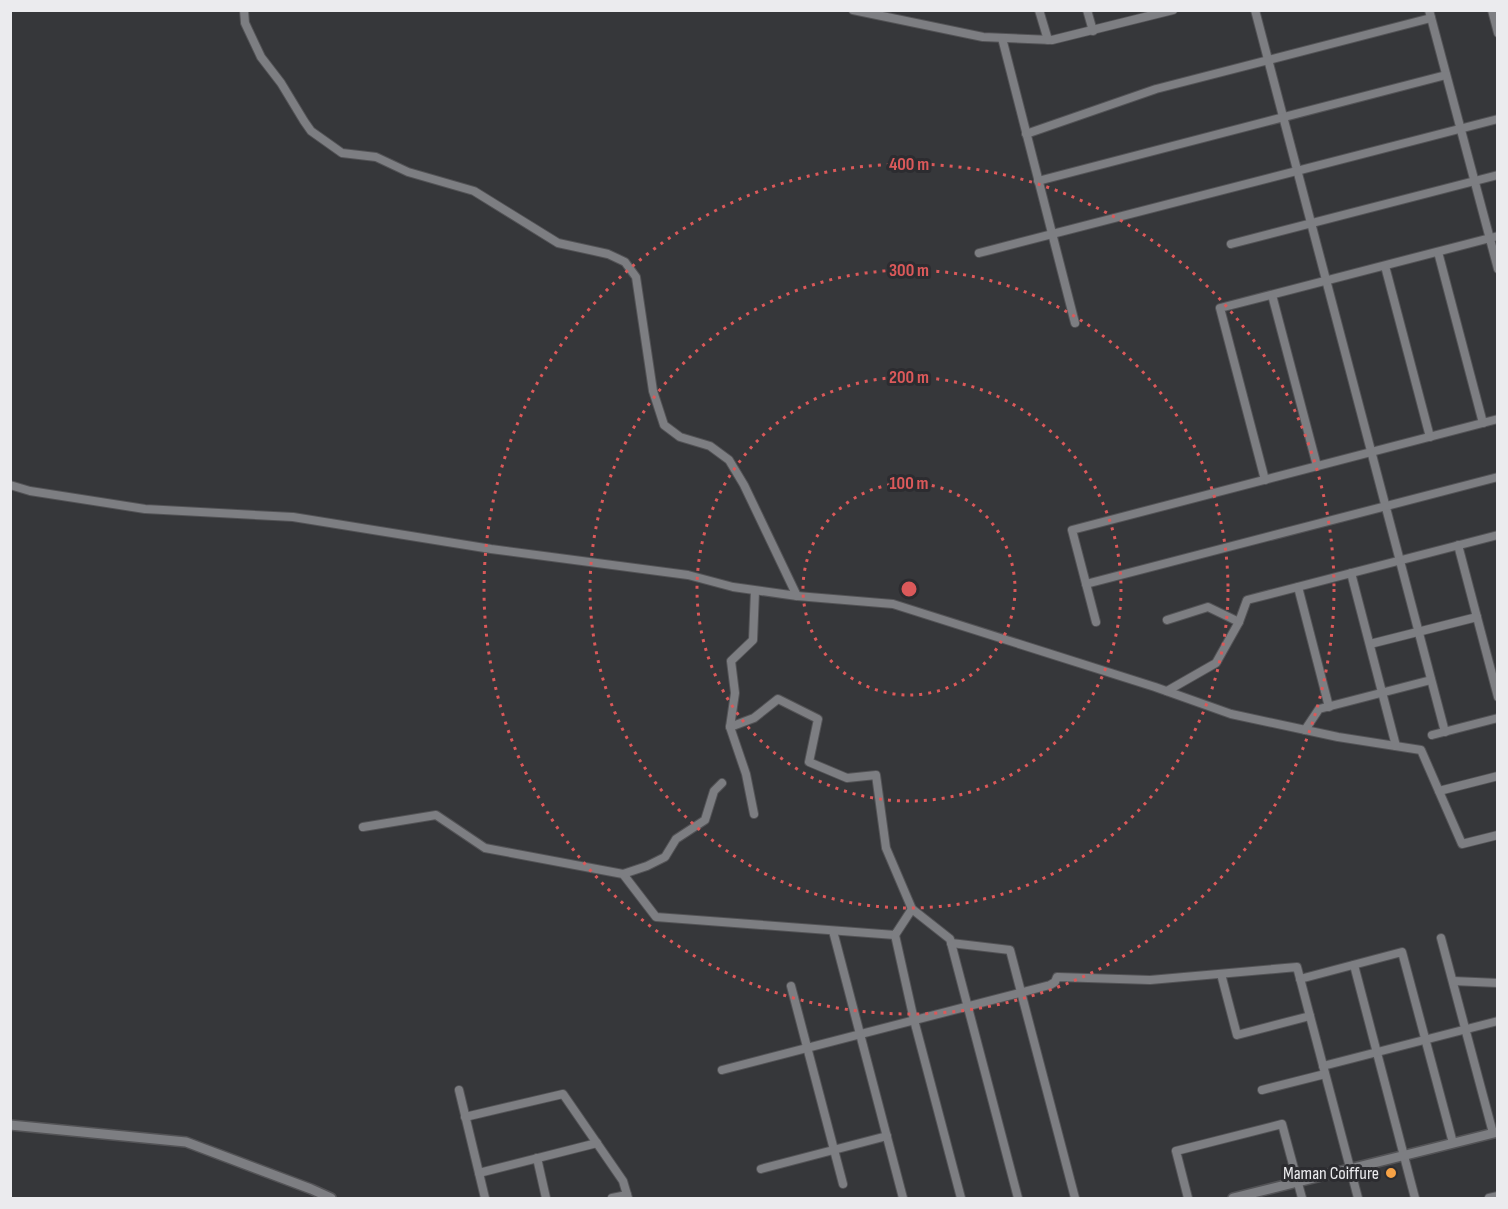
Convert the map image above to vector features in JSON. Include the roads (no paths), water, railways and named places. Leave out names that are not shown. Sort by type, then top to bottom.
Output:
[{"type":"street","points":[[244,10],[245,23],[261,57],[281,82],[304,121],[311,131],[342,153],[376,157],[408,172],[474,191],[558,243],[608,254],[625,262],[636,277],[653,391],[664,425],[680,437],[710,446],[729,460],[744,485],[797,596]]},
{"type":"street","points":[[853,10],[983,37],[1048,40],[1093,31],[1145,14],[1173,10]]},
{"type":"street","points":[[1039,10],[1048,40]]},
{"type":"street","points":[[1087,10],[1093,31]]},
{"type":"street","points":[[1255,10],[1445,732]]},
{"type":"street","points":[[1492,10],[1497,33]]},
{"type":"street","points":[[1026,134],[1156,89],[1430,14],[1474,181],[1493,237],[1497,269]]},
{"type":"street","points":[[1002,38],[1075,323]]},
{"type":"street","points":[[1038,181],[1446,75]]},
{"type":"street","points":[[979,253],[1497,118]]},
{"type":"street","points":[[1231,244],[1497,175]]},
{"type":"street","points":[[1265,480],[1220,308],[1493,237]]},
{"type":"street","points":[[1438,252],[1483,423]]},
{"type":"street","points":[[1385,266],[1430,437]]},
{"type":"street","points":[[1272,295],[1317,466]]},
{"type":"street","points":[[1096,622],[1072,530],[1497,419]]},
{"type":"street","points":[[1086,584],[1497,477]]},
{"type":"street","points":[[10,485],[30,491],[145,509],[293,517],[491,549],[688,575],[755,591],[893,604],[1167,691],[1231,714],[1305,730],[1421,750],[1462,844],[1497,835]]},
{"type":"street","points":[[1167,691],[1216,663],[1239,622],[1247,600],[1497,535]]},
{"type":"street","points":[[1458,545],[1497,696]]},
{"type":"street","points":[[1351,573],[1396,746]]},
{"type":"street","points":[[1298,587],[1329,707]]},
{"type":"street","points":[[754,814],[746,774],[730,727],[735,693],[731,662],[753,640],[755,591]]},
{"type":"street","points":[[1167,620],[1208,607],[1239,622]]},
{"type":"street","points":[[1370,644],[1477,617]]},
{"type":"street","points":[[1305,730],[1319,709],[1431,680]]},
{"type":"street","points":[[730,727],[754,718],[778,699],[818,719],[809,762],[847,778],[876,775],[886,848],[912,909],[950,939],[1018,1198]]},
{"type":"street","points":[[1432,735],[1497,718]]},
{"type":"street","points":[[1439,791],[1497,776]]},
{"type":"street","points":[[363,827],[436,815],[485,848],[623,874],[665,857],[676,839],[705,820],[714,791],[722,783]]},
{"type":"street","points":[[623,874],[656,917],[895,935]]},
{"type":"street","points":[[912,909],[895,935],[914,1020],[961,1198]]},
{"type":"street","points":[[833,931],[903,1198]]},
{"type":"street","points":[[1233,1198],[1495,1132],[1441,938]]},
{"type":"street","points":[[951,943],[1010,950],[1075,1198]]},
{"type":"street","points":[[1300,979],[1402,952],[1453,1143]]},
{"type":"street","points":[[1354,965],[1415,1198]]},
{"type":"street","points":[[722,1070],[1050,985],[1057,977],[1150,980],[1297,967],[1358,1198]]},
{"type":"street","points":[[1221,974],[1237,1035],[1310,1016]]},
{"type":"street","points":[[1453,981],[1497,983]]},
{"type":"street","points":[[791,986],[843,1184]]},
{"type":"street","points":[[1262,1090],[1377,1052],[1497,1021]]},
{"type":"street","points":[[459,1090],[485,1198]]},
{"type":"street","points":[[465,1117],[564,1094],[623,1181],[627,1197],[612,1198]]},
{"type":"street","points":[[1188,1198],[1176,1151],[1282,1124],[1302,1198]]},
{"type":"street","points":[[10,1125],[186,1142],[331,1198]]},
{"type":"street","points":[[761,1169],[887,1136]]},
{"type":"street","points":[[479,1173],[597,1143]]},
{"type":"street","points":[[537,1158],[546,1198]]},
{"type":"street","points":[[1489,1198],[1497,1196]]},
{"type":"place","name":"Maman Coiffure","points":[[1391,1173]]}]
